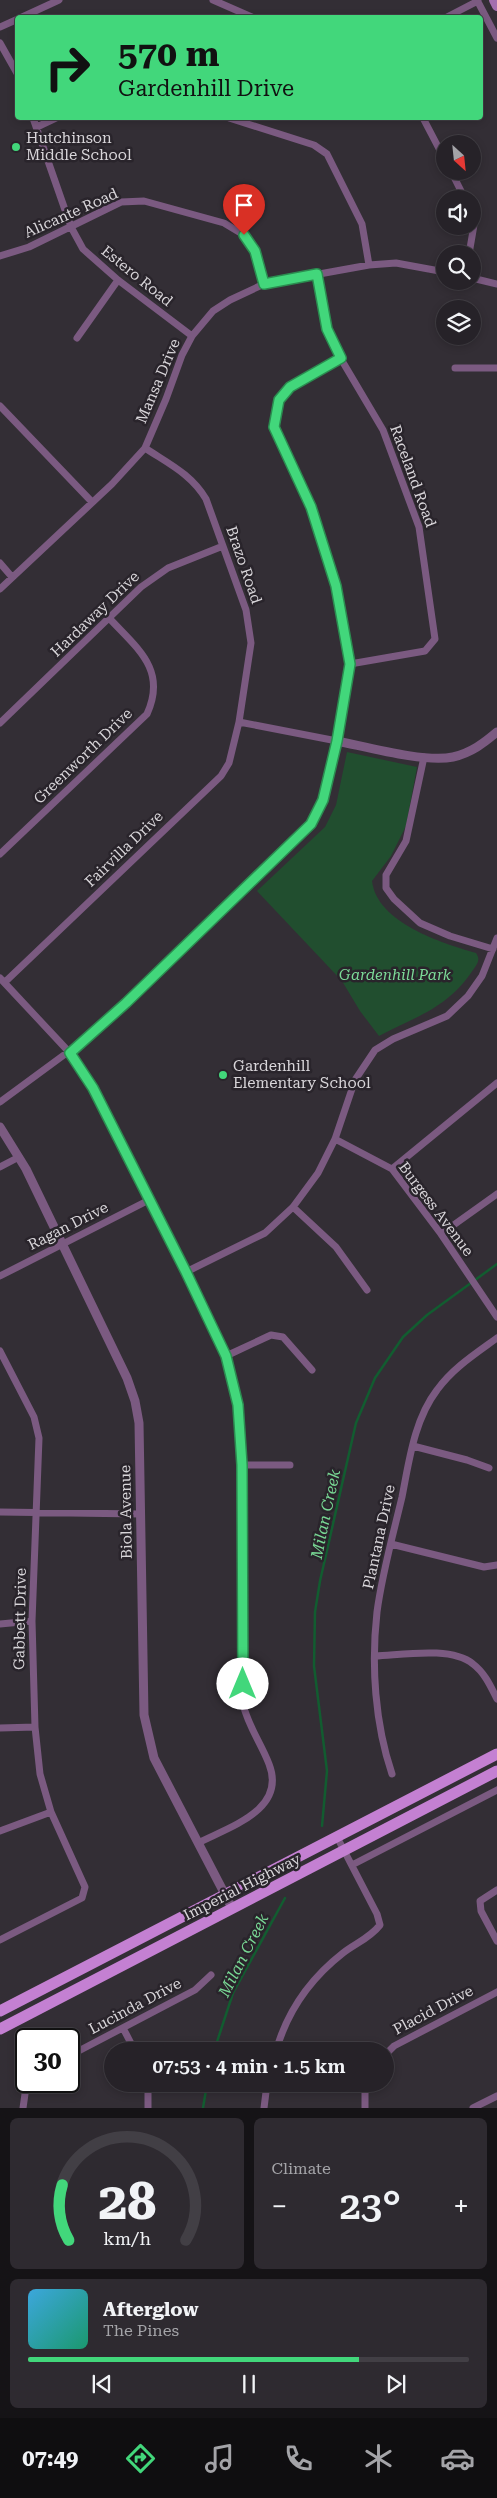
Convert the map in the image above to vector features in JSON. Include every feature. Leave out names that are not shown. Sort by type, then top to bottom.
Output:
[{"type":"main road","points":[[494,0],[497,6]]},
{"type":"main road","name":"Imperial Highway","points":[[0,2011],[497,1754]]},
{"type":"main road","name":"Imperial Highway","points":[[0,2029],[497,1771]]},
{"type":"street","points":[[26,15],[59,0]]},
{"type":"street","points":[[212,0],[247,15]]},
{"type":"street","points":[[451,15],[477,1],[497,38]]},
{"type":"street","points":[[0,27],[15,20]]},
{"type":"street","points":[[0,43],[15,70]]},
{"type":"street","name":"Estero Road","points":[[34,120],[71,227],[83,249],[118,280],[192,336]]},
{"type":"street","points":[[36,127],[52,120]]},
{"type":"street","points":[[235,120],[314,145],[328,154],[362,224],[369,265]]},
{"type":"street","points":[[424,120],[436,143]]},
{"type":"street","name":"Alicante Road","points":[[0,256],[29,247],[121,202],[144,201],[224,223],[244,235],[255,251],[264,284]]},
{"type":"street","name":"Mansa Drive","points":[[0,589],[112,484],[145,448],[166,399],[182,354],[192,336],[213,311],[230,300],[264,284],[317,274],[369,265],[396,263],[436,270]]},
{"type":"street","name":"Raceland Road","points":[[317,274],[327,329],[341,358],[383,430],[420,527],[435,639],[425,651],[350,664]]},
{"type":"street","points":[[78,338],[118,280]]},
{"type":"street","points":[[481,280],[497,284]]},
{"type":"street","points":[[0,1102],[70,1053],[126,1003],[311,824],[323,800],[337,741],[350,664],[336,586],[311,507],[274,427],[279,400],[290,387],[341,358]]},
{"type":"street","points":[[455,368],[497,368]]},
{"type":"street","points":[[0,406],[92,502]]},
{"type":"street","name":"Brazo Road","points":[[145,448],[189,476],[198,486],[206,499],[246,610],[251,643],[239,722]]},
{"type":"street","name":"Hardaway Drive","points":[[0,723],[110,619],[141,586],[168,568],[223,546]]},
{"type":"street","points":[[0,563],[12,577]]},
{"type":"street","name":"Greenworth Drive","points":[[0,854],[147,714],[153,700],[155,683],[150,666],[141,651],[110,619]]},
{"type":"street","points":[[239,722],[424,757],[453,757],[480,746],[497,732]]},
{"type":"street","name":"Fairvilla Drive","points":[[2,980],[221,776],[229,764],[239,722]]},
{"type":"street","points":[[424,757],[406,841],[386,875],[386,888],[394,899],[420,923],[450,936],[493,950]]},
{"type":"street","points":[[186,1272],[265,1233],[293,1207],[318,1173],[335,1139],[355,1080],[375,1050],[393,1039],[447,1016],[468,996],[482,976],[497,938]]},
{"type":"street","points":[[2,980],[70,1053],[93,1088],[186,1272],[226,1356],[238,1405],[242,1465],[243,1704],[247,1719],[270,1765],[273,1783],[269,1799],[256,1813],[198,1843]]},
{"type":"street","points":[[392,1169],[497,1083]]},
{"type":"street","name":"Biola Avenue","points":[[0,1127],[19,1157],[62,1244],[126,1378],[135,1401],[139,1423],[144,1715],[154,1758],[232,1908]]},
{"type":"street","name":"Burgess Avenue","points":[[335,1139],[392,1169],[441,1234],[497,1317]]},
{"type":"street","points":[[0,1167],[19,1157]]},
{"type":"street","points":[[441,1234],[497,1194]]},
{"type":"street","name":"Ragan Drive","points":[[0,1276],[149,1200]]},
{"type":"street","points":[[293,1207],[336,1247],[367,1290]]},
{"type":"street","points":[[226,1356],[270,1335],[283,1337],[312,1370]]},
{"type":"street","name":"Plantana Drive","points":[[392,1774],[381,1730],[375,1656],[377,1612],[412,1446],[424,1412],[436,1390],[457,1368],[497,1338]]},
{"type":"street","name":"Gabbett Drive","points":[[0,1351],[34,1417],[39,1438],[32,1621],[35,1726],[40,1774],[51,1812],[85,1887],[82,1898],[0,1940]]},
{"type":"street","points":[[412,1446],[467,1460],[489,1468]]},
{"type":"street","points":[[242,1465],[290,1465]]},
{"type":"street","points":[[0,1512],[37,1511],[140,1514]]},
{"type":"street","points":[[392,1544],[484,1567],[497,1565]]},
{"type":"street","points":[[0,1624],[32,1621]]},
{"type":"street","points":[[375,1656],[456,1655],[473,1664],[486,1678],[497,1699]]},
{"type":"street","points":[[0,1728],[35,1726]]},
{"type":"street","points":[[352,1865],[497,1790]]},
{"type":"street","points":[[0,1831],[51,1812]]},
{"type":"street","points":[[279,2042],[291,2012],[308,1987],[344,1952],[372,1935],[380,1925],[377,1914],[337,1837]]},
{"type":"street","points":[[497,1890],[480,1901],[481,1911],[497,1941]]},
{"type":"street","name":"Lucinda Drive","points":[[80,2050],[195,1990],[211,1975]]},
{"type":"street","name":"Placid Drive","points":[[394,2046],[497,1992]]},
{"type":"street","points":[[123,2028],[130,2042]]},
{"type":"street","points":[[148,2092],[148,2108]]},
{"type":"street","points":[[264,2108],[267,2092]]},
{"type":"street","points":[[365,2092],[365,2108]]},
{"type":"street","points":[[23,2108],[25,2093]]},
{"type":"street","points":[[473,2108],[497,2096]]},
{"type":"green space","name":"Gardenhill Park","points":[[347,752],[417,767],[406,826],[391,856],[372,881],[377,896],[386,909],[398,920],[429,937],[476,953],[478,958],[477,964],[453,994],[431,1010],[379,1036],[360,1011],[342,981],[257,891],[325,827],[336,805]]},
{"type":"waterway","name":"Milan Creek","points":[[322,1826],[327,1771],[314,1666],[315,1612],[320,1581],[356,1423],[375,1378],[403,1337],[427,1315],[497,1264]]},
{"type":"waterway","name":"Milan Creek","points":[[217,2042],[233,1993],[285,1898]]},
{"type":"waterway","name":"Milan Creek","points":[[203,2108],[206,2092]]},
{"type":"place","name":"Hutchinson Middle School","points":[[16,147]]},
{"type":"place","name":"Gardenhill Elementary School","points":[[223,1075]]},
{"type":"route","points":[[243,1684],[242,1465],[238,1405],[226,1356],[186,1272],[93,1088],[70,1053],[126,1003],[311,824],[323,800],[337,741],[350,664],[336,586],[311,507],[274,427],[279,400],[290,387],[341,358],[327,329],[317,274],[264,284],[255,251],[244,235]]}]
